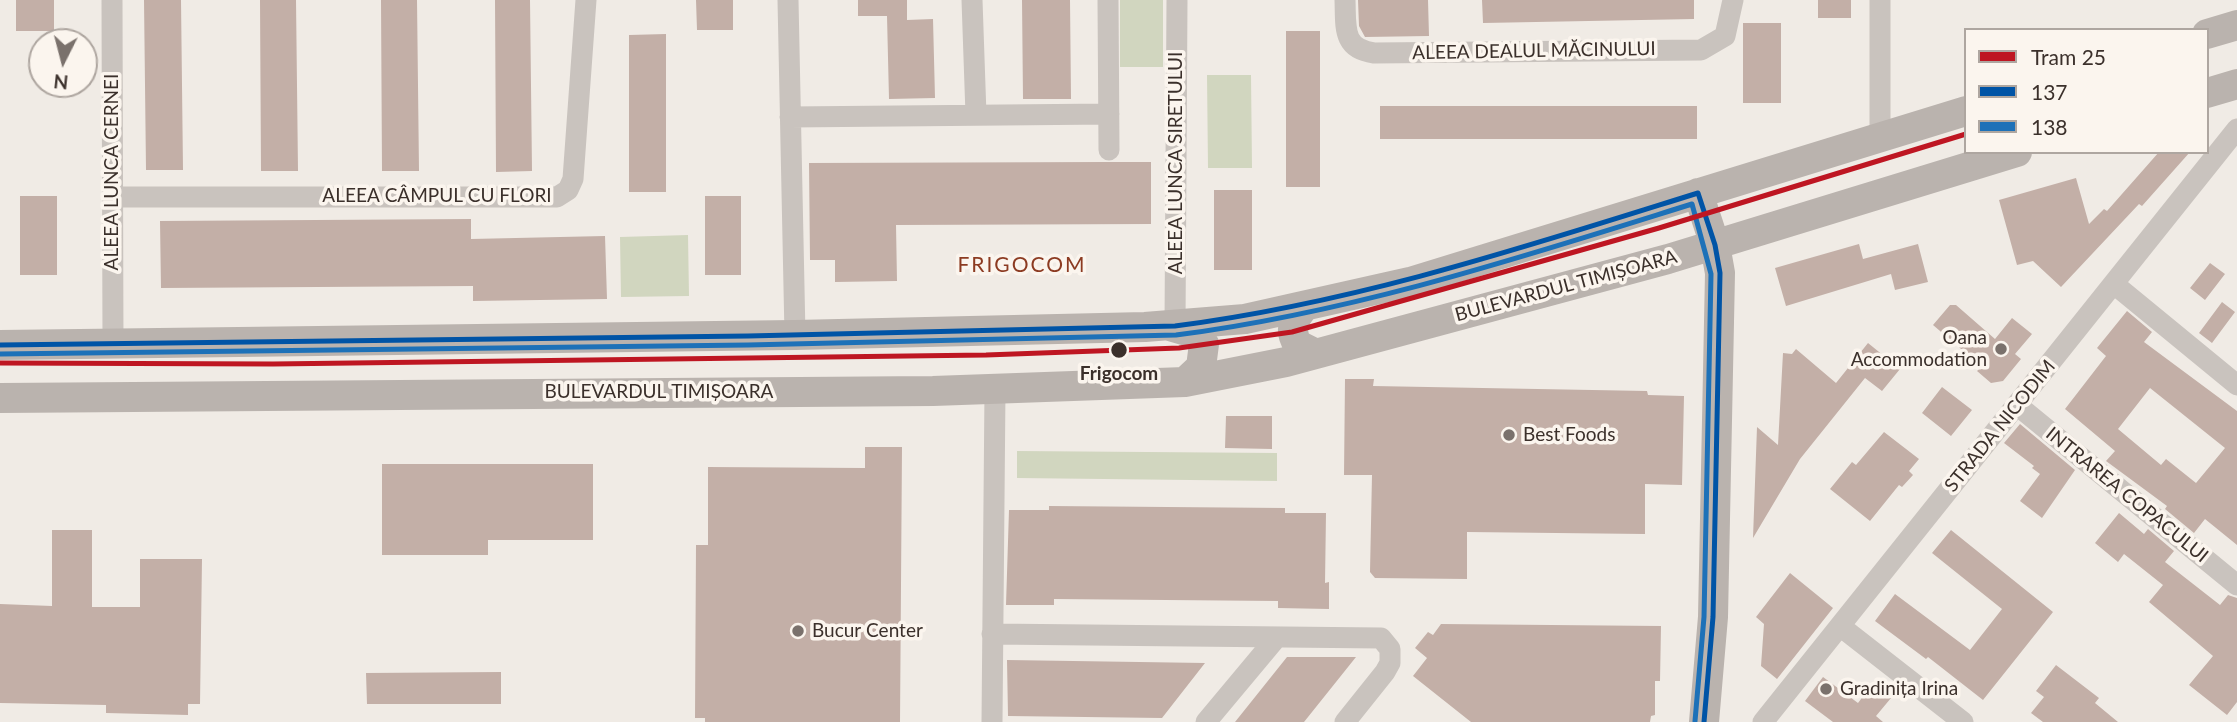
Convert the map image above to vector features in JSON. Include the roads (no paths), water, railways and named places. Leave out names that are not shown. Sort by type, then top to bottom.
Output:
[{"type":"main road","points":[[2209,33],[2237,25]]},
{"type":"main road","points":[[2209,92],[2237,84]]},
{"type":"main road","points":[[0,345],[795,335],[1175,326],[1245,319],[1410,282],[1964,112]]},
{"type":"main road","name":"BULEVARDUL TIMIȘOARA","points":[[0,398],[995,390],[1185,382],[1315,354],[1715,245],[2011,154]]},
{"type":"main road","points":[[1698,193],[1715,245],[1720,273],[1713,617],[1704,722]]},
{"type":"main road","points":[[1304,307],[1295,318],[1292,332],[1298,345],[1315,354]]},
{"type":"main road","points":[[1175,326],[1194,333],[1204,344],[1201,367],[1185,382]]},
{"type":"street","name":"ALEEA LUNCA CERNEI","points":[[112,0],[113,344]]},
{"type":"street","name":"ALEEA CÂMPUL CU FLORI","points":[[113,197],[557,197],[568,190],[573,178],[586,0]]},
{"type":"street","points":[[788,0],[795,335]]},
{"type":"street","points":[[972,0],[976,115]]},
{"type":"street","points":[[1108,0],[1109,150]]},
{"type":"street","name":"ALEEA LUNCA SIRETULUI","points":[[1175,326],[1177,0]]},
{"type":"street","name":"ALEEA DEALUL MĂCINULUI","points":[[1345,0],[1346,34],[1351,45],[1361,51],[1374,53],[1701,50],[1725,36],[1733,0]]},
{"type":"street","points":[[1880,0],[1880,139]]},
{"type":"street","points":[[790,117],[1109,114]]},
{"type":"street","name":"STRADA NICODIM","points":[[1763,722],[2114,284],[2230,152],[2237,129]]},
{"type":"street","points":[[2114,284],[2237,385]]},
{"type":"street","points":[[992,722],[995,390]]},
{"type":"street","name":"INTRAREA COPACULUI","points":[[2017,405],[2237,585]]},
{"type":"street","points":[[1840,626],[1963,722]]},
{"type":"street","points":[[992,634],[1381,638],[1386,642],[1391,655],[1385,672],[1345,722]]},
{"type":"street","points":[[1206,722],[1277,637]]},
{"type":"tram line","name":"25","points":[[0,363],[273,364],[986,355],[1179,348],[1292,332],[1659,228],[1964,135]]},
{"type":"place","name":"Oana Accommodation","points":[[2001,349]]},
{"type":"place","name":"Frigocom","points":[[1119,350]]},
{"type":"place","name":"Best Foods","points":[[1509,435]]},
{"type":"place","name":"Bucur Center","points":[[798,631]]},
{"type":"place","name":"Gradinița Irina","points":[[1826,689]]},
{"type":"district","name":"FRIGOCOM","points":[[1022,265]]}]
